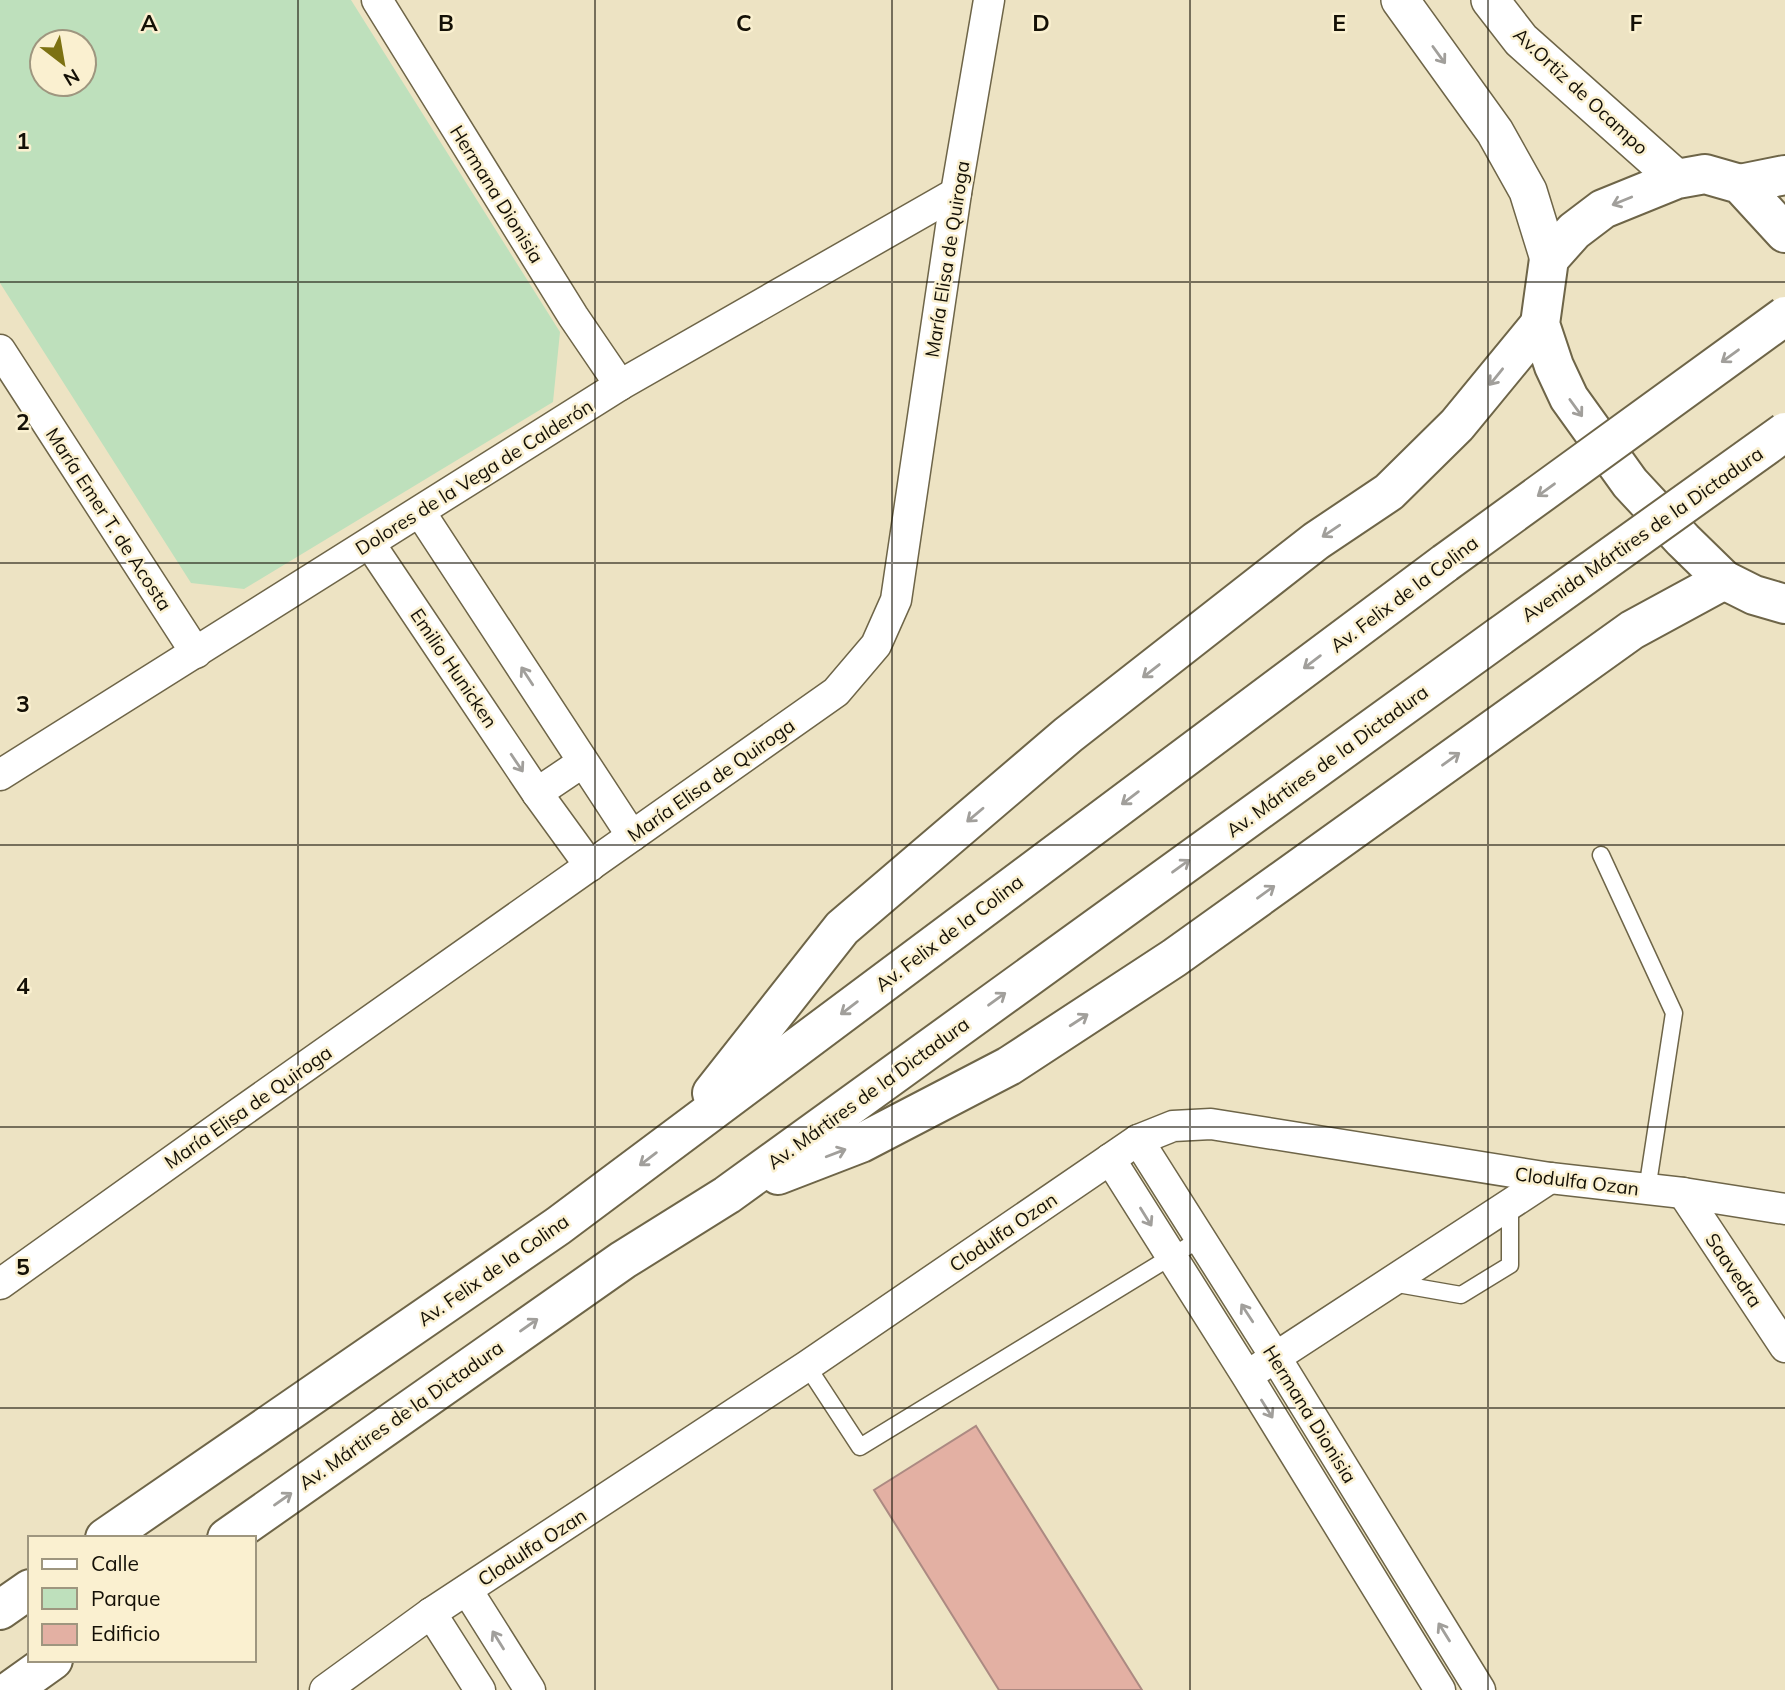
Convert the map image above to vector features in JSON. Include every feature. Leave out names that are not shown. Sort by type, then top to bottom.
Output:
[{"type":"main road","points":[[1785,175],[1740,184],[1705,174],[1677,179],[1602,209],[1574,231],[1549,259],[1539,324],[1569,398],[1630,483],[1724,580],[1754,595],[1785,604]]},
{"type":"main road","points":[[1740,184],[1785,233]]},
{"type":"main road","name":"Av. Felix de la Colina","points":[[108,1536],[558,1226],[1445,563],[1785,316]]},
{"type":"main road","points":[[680,1134],[842,928],[1069,735],[1316,541],[1389,492],[1457,425],[1539,324]]},
{"type":"main road","name":"Avenida Mártires de la Dictadura","points":[[1500,636],[1785,432]]},
{"type":"main road","points":[[727,1195],[861,1143],[1009,1066],[1174,958],[1632,630],[1724,580]]},
{"type":"main road","name":"Av. Mártires de la Dictadura","points":[[230,1536],[623,1259],[727,1195],[1500,636]]},
{"type":"main road","points":[[0,1610],[28,1591]]},
{"type":"main road","points":[[11,1690],[50,1662]]},
{"type":"street","name":"María Elisa de Quiroga","points":[[0,1284],[836,692],[876,645],[896,600],[956,193],[989,0]]},
{"type":"street","points":[[1399,0],[1494,132],[1528,191],[1549,259]]},
{"type":"street","name":"Av.Ortiz de Ocampo","points":[[1490,0],[1521,40],[1677,179]]},
{"type":"street","name":"Hermana Dionisia","points":[[386,3],[573,316],[620,385]]},
{"type":"street","name":"Dolores de la Vega de Calderón","points":[[0,775],[620,385],[956,193]]},
{"type":"street","name":"María Emer T. de Acosta","points":[[0,350],[196,653]]},
{"type":"street","points":[[420,512],[632,836]]},
{"type":"street","name":"Emilio Hunicken","points":[[370,544],[537,793],[590,866]]},
{"type":"street","points":[[537,793],[583,762]]},
{"type":"street","name":"Clodulfa Ozan","points":[[325,1690],[431,1613],[807,1366],[1138,1140],[1173,1126],[1211,1124],[1549,1178],[1683,1193],[1785,1209]]},
{"type":"street","name":"Hermana Dionisia","points":[[1138,1140],[1276,1357],[1480,1690]]},
{"type":"street","name":"Hermana Dionisia","points":[[1110,1159],[1440,1690]]},
{"type":"street","points":[[1247,1376],[1549,1178]]},
{"type":"street","name":"Saavedra","points":[[1683,1193],[1785,1347]]},
{"type":"street","points":[[467,1590],[530,1690]]},
{"type":"street","points":[[431,1613],[480,1690]]},
{"type":"lane","points":[[1601,855],[1674,1013],[1647,1190]]},
{"type":"lane","points":[[1390,1282],[1461,1295],[1510,1265],[1510,1203]]},
{"type":"lane","points":[[807,1366],[860,1447],[1200,1239]]},
{"type":"green space","points":[[0,0],[351,0],[560,332],[553,402],[244,589],[191,583],[0,283]]},
{"type":"building","points":[[976,1426],[1142,1690],[999,1690],[874,1490]]}]
